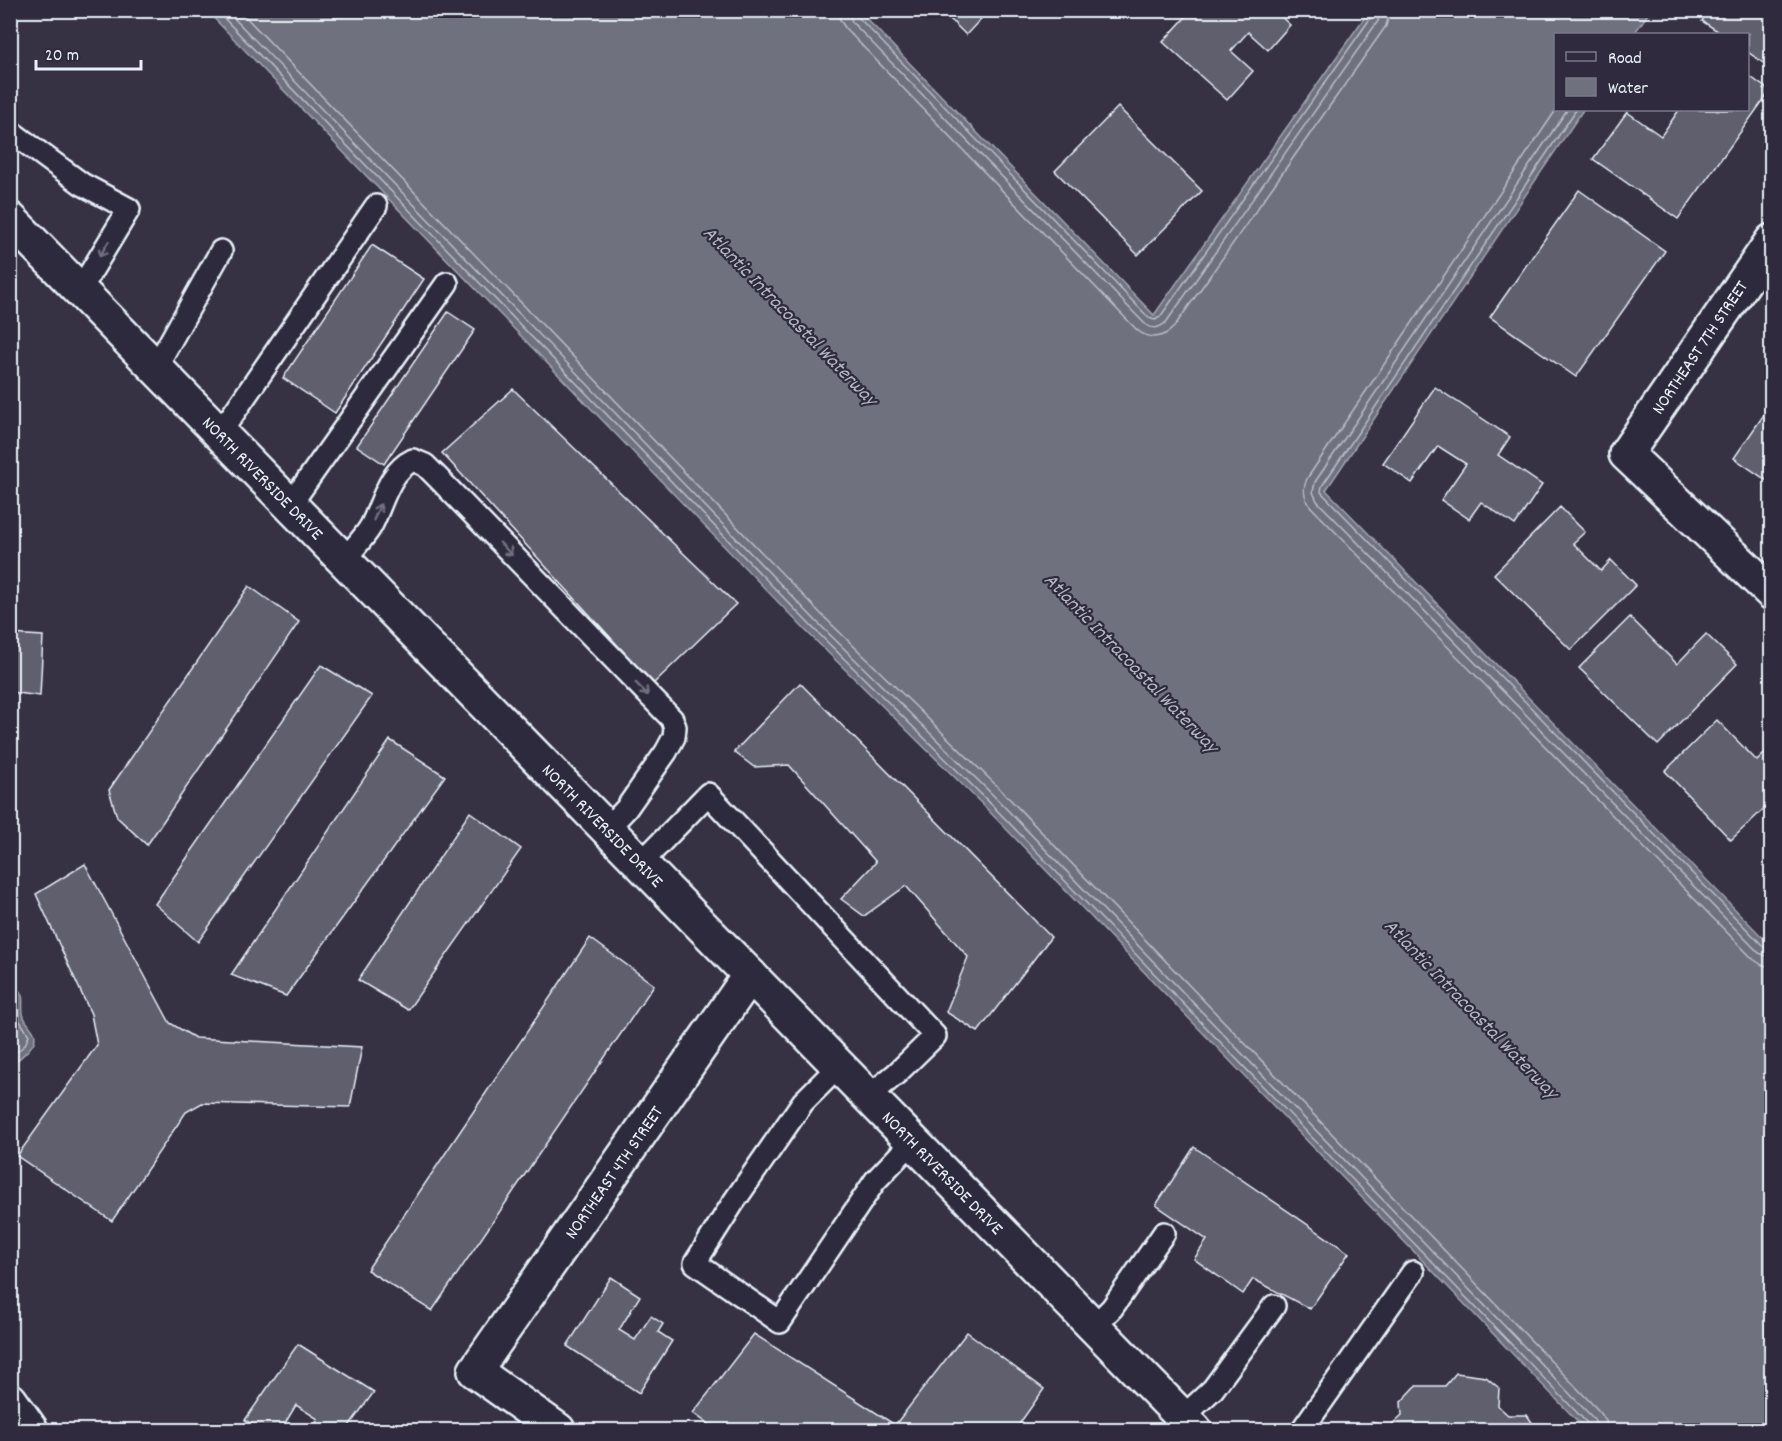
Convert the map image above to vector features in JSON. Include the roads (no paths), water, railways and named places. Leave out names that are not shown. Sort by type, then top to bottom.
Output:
[{"type":"street","name":"NORTH RIVERSIDE DRIVE","points":[[10,219],[1189,1424]]},
{"type":"street","name":"NORTHEAST 7TH STREET","points":[[1772,241],[1626,454],[1772,593]]},
{"type":"street","name":"NORTHEAST 4TH STREET","points":[[558,1431],[476,1371],[750,975]]},
{"type":"street","points":[[10,1400],[31,1431]]},
{"type":"lane","points":[[10,131],[82,184],[129,209],[80,290]]},
{"type":"lane","points":[[220,433],[376,206]]},
{"type":"lane","points":[[156,367],[221,251]]},
{"type":"lane","points":[[290,505],[447,283]]},
{"type":"lane","points":[[344,560],[370,528],[385,492],[404,465],[413,460],[424,465],[440,480],[672,719],[675,727],[674,737],[666,752],[626,809],[607,829]]},
{"type":"lane","points":[[641,864],[708,794],[935,1036],[897,1073],[869,1096]]},
{"type":"lane","points":[[839,1066],[803,1102],[733,1203],[695,1263],[780,1322],[875,1181],[913,1141]]},
{"type":"lane","points":[[1093,1327],[1112,1308],[1164,1233]]},
{"type":"lane","points":[[1302,1431],[1413,1272]]},
{"type":"lane","points":[[1189,1424],[1274,1306]]},
{"type":"water","name":"Atlantic Intracoastal Waterway","points":[[207,11],[859,11],[1154,315],[1369,11],[1650,11],[1635,33],[1554,33],[1554,111],[1582,111],[1326,490],[1771,946],[1771,1430],[1586,1430],[984,806],[806,631]]},
{"type":"water","points":[[11,986],[22,995],[24,1017],[34,1032],[35,1038],[30,1048],[11,1065]]}]
